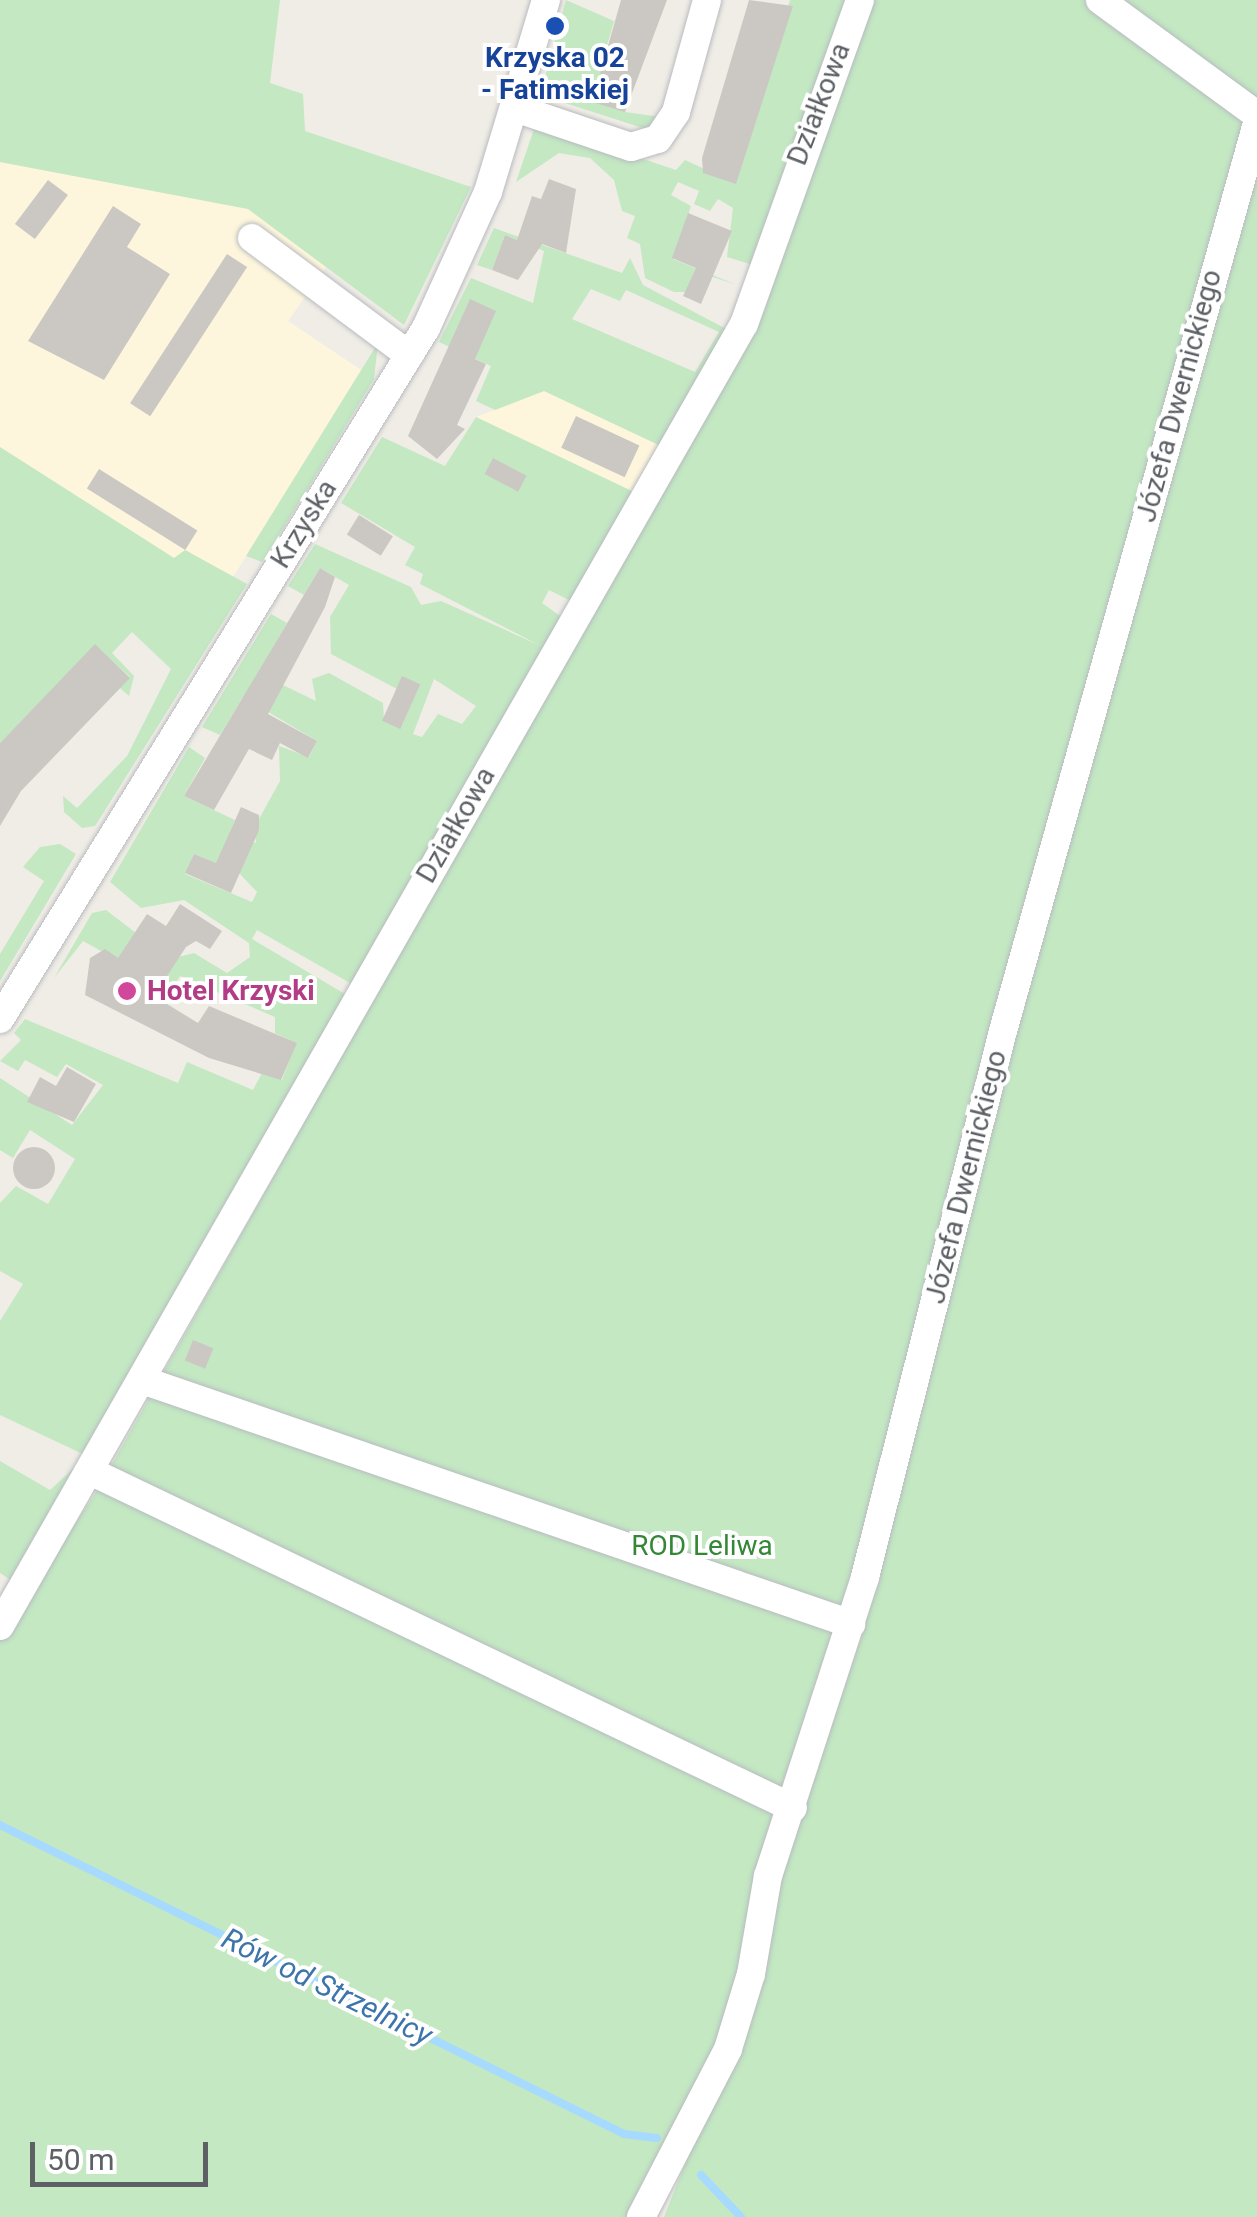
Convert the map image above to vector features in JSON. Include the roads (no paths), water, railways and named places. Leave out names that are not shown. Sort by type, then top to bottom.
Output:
[{"type":"street","name":"Krzyska","points":[[0,1019],[410,355],[455,272],[515,108],[546,0]]},
{"type":"street","points":[[515,108],[631,147],[658,139],[676,112],[708,0]]},
{"type":"street","name":"Działkowa","points":[[0,1626],[94,1473],[744,324],[860,0]]},
{"type":"street","points":[[1100,0],[1257,119]]},
{"type":"street","name":"Józefa Dwernickiego","points":[[641,2217],[728,2049],[792,1808],[851,1624],[1003,1031],[1257,119]]},
{"type":"street","points":[[252,238],[410,355]]},
{"type":"street","points":[[145,1381],[851,1624]]},
{"type":"street","points":[[94,1473],[792,1808]]},
{"type":"waterway","name":"Rów od Strzelnicy","points":[[0,1825],[624,2134],[657,2138]]},
{"type":"waterway","name":"Rów od Strzelnicy","points":[[701,2175],[741,2217]]},
{"type":"place","name":"Krzyska 02 - Fatimskiej","points":[[555,26]]},
{"type":"place","name":"Hotel Krzyski","points":[[127,991]]},
{"type":"park label","name":"ROD Leliwa","points":[[702,1546]]}]
